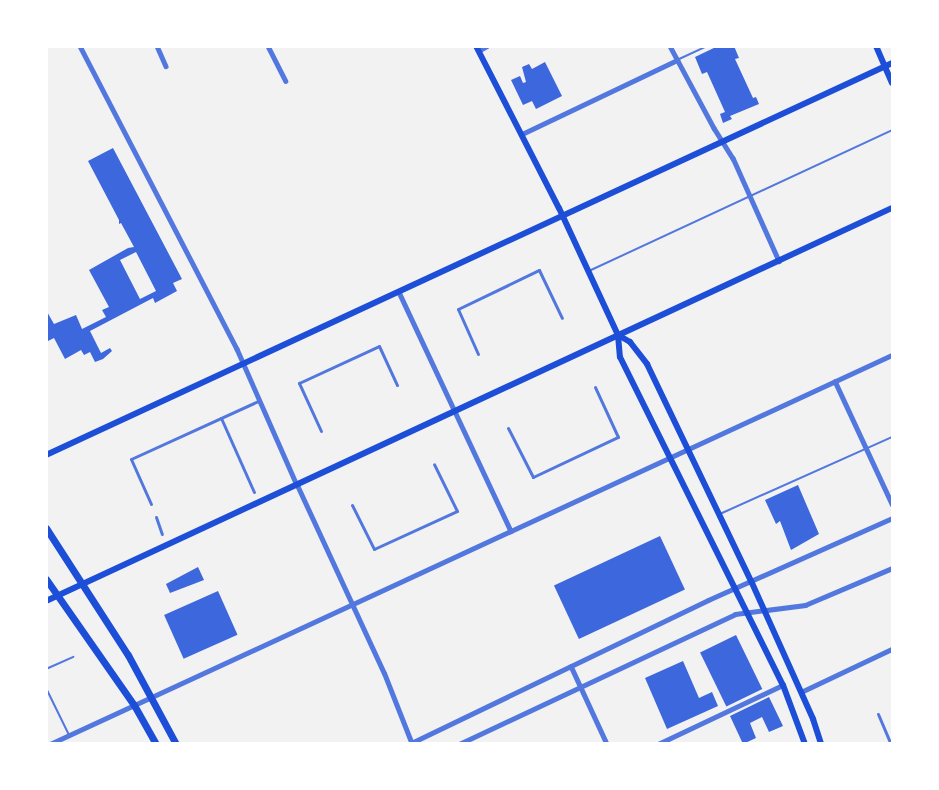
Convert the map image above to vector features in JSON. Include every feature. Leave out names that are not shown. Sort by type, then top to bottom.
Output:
[{"type":"main road","points":[[876,46],[892,83]]},
{"type":"main road","points":[[477,49],[563,217],[618,335],[620,357],[737,589],[783,685],[806,744]]},
{"type":"main road","points":[[46,455],[892,63]]},
{"type":"main road","points":[[46,601],[892,208]]},
{"type":"main road","points":[[618,335],[630,342],[642,356],[752,583],[801,692],[821,744]]},
{"type":"main road","points":[[46,528],[128,655],[176,744]]},
{"type":"main road","points":[[46,579],[134,705],[156,744]]},
{"type":"street","points":[[80,46],[243,365],[352,604],[411,743],[571,666],[892,518]]},
{"type":"street","points":[[157,46],[166,66]]},
{"type":"street","points":[[268,46],[285,81]]},
{"type":"street","points":[[477,49],[487,46]]},
{"type":"street","points":[[670,46],[723,142],[779,261]]},
{"type":"street","points":[[522,134],[677,60]]},
{"type":"street","points":[[478,354],[458,309],[539,270],[562,318]]},
{"type":"street","points":[[399,292],[511,531]]},
{"type":"street","points":[[321,431],[299,383],[379,346],[396,386]]},
{"type":"street","points":[[50,744],[892,355]]},
{"type":"street","points":[[835,381],[892,504]]},
{"type":"street","points":[[508,428],[533,477],[618,437],[595,387]]},
{"type":"street","points":[[151,504],[131,459],[258,401]]},
{"type":"street","points":[[220,418],[254,492]]},
{"type":"street","points":[[352,505],[374,549],[457,512],[434,464]]},
{"type":"street","points":[[156,517],[162,534]]},
{"type":"street","points":[[459,744],[735,614],[765,612],[805,605],[892,568]]},
{"type":"street","points":[[801,692],[892,649]]},
{"type":"street","points":[[571,666],[607,744]]},
{"type":"street","points":[[658,744],[783,685]]},
{"type":"street","points":[[878,714],[891,744]]},
{"type":"lane","points":[[677,60],[707,46]]},
{"type":"lane","points":[[588,271],[892,130]]},
{"type":"lane","points":[[719,514],[892,437]]},
{"type":"lane","points":[[46,669],[74,657]]},
{"type":"lane","points":[[46,688],[69,735]]},
{"type":"building","points":[[718,46],[734,46],[739,58],[735,59],[753,98],[756,97],[759,104],[730,116],[732,119],[723,123],[720,114],[725,112],[707,72],[702,74],[695,57]]},
{"type":"building","points":[[545,62],[562,96],[536,109],[532,101],[523,105],[511,80],[520,76],[523,83],[526,82],[522,67],[529,64],[532,69]]},
{"type":"building","points":[[113,148],[182,279],[173,283],[177,291],[155,303],[153,298],[90,331],[101,353],[110,348],[112,351],[103,359],[95,362],[90,352],[84,355],[81,350],[65,359],[54,338],[46,342],[46,310],[54,324],[76,315],[82,329],[106,317],[102,310],[109,307],[89,270],[128,248],[134,247],[121,223],[119,224],[88,161]],"holes":[[[136,252],[156,291],[140,299],[120,260]]]},
{"type":"building","points":[[798,485],[819,534],[791,550],[780,521],[776,524],[765,500]]},
{"type":"building","points":[[660,536],[685,589],[579,639],[554,585]]},
{"type":"building","points":[[198,567],[204,580],[170,593],[166,584]]},
{"type":"building","points":[[218,591],[238,635],[184,659],[164,615]]},
{"type":"building","points":[[736,635],[762,689],[726,706],[700,653]]},
{"type":"building","points":[[683,661],[699,698],[712,692],[718,706],[667,729],[645,678]]},
{"type":"building","points":[[769,697],[783,726],[769,732],[762,717],[750,723],[756,738],[743,744],[730,716]]}]
